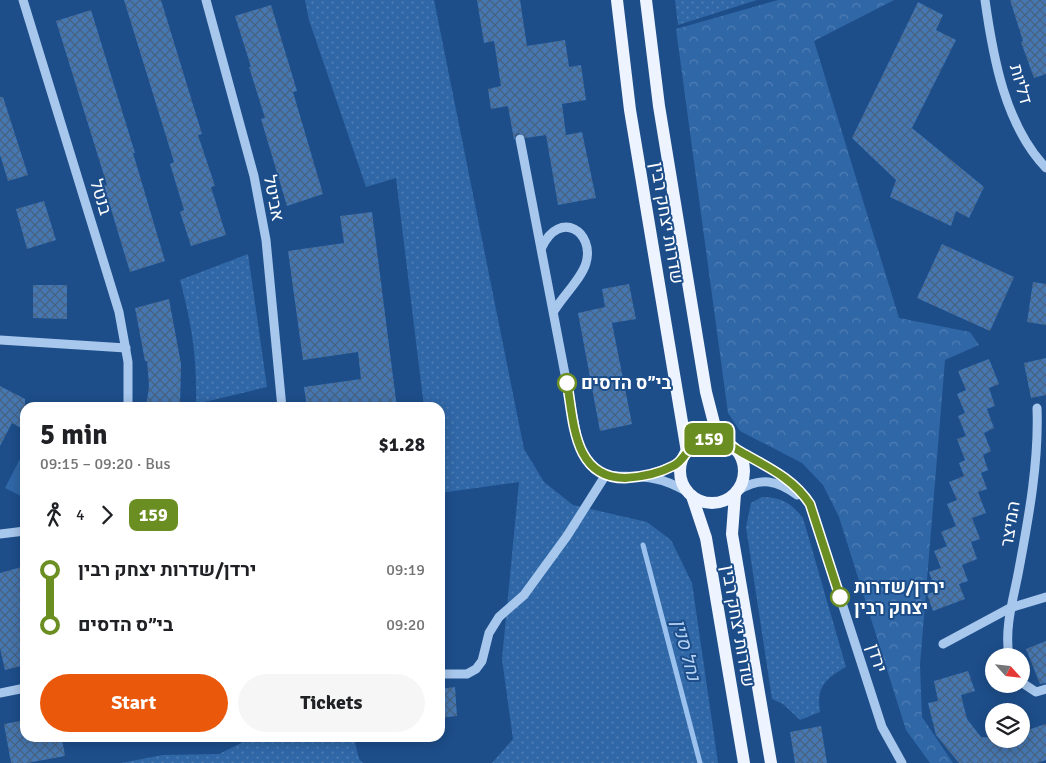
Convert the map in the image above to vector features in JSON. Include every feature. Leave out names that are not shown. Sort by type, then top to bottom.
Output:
[{"type":"main road","name":"שדרות יצחק רבין","points":[[617,0],[630,110],[684,456]]},
{"type":"main road","name":"שדרות יצחק רבין","points":[[646,0],[661,115],[706,392],[715,427],[728,442]]},
{"type":"main road","points":[[710,438],[728,442],[739,451],[744,461],[745,472],[737,492],[720,503],[707,503],[690,494],[681,482],[680,470],[684,456],[699,441],[710,438]]},
{"type":"main road","name":"שדרות יצחק רבין","points":[[737,492],[732,534],[771,763]]},
{"type":"main road","name":"שדרות יצחק רבין","points":[[690,494],[706,538],[744,763]]},
{"type":"street","name":"בנטל","points":[[23,0],[119,312],[129,370],[128,402]]},
{"type":"street","name":"אביטל","points":[[206,0],[254,176],[266,240],[281,402]]},
{"type":"street","name":"דליות","points":[[984,0],[1000,74],[1014,121],[1031,151],[1046,168]]},
{"type":"street","points":[[520,139],[542,247],[576,436],[582,453],[590,466],[605,476],[655,479],[675,485],[690,494]]},
{"type":"street","points":[[542,247],[546,237],[554,229],[563,226],[575,231],[585,239],[588,251],[586,264],[580,277],[554,311]]},
{"type":"street","points":[[0,340],[126,348]]},
{"type":"street","name":"המיצר","points":[[1008,648],[1010,608],[1019,570],[1042,443],[1037,408]]},
{"type":"street","name":"ירדן","points":[[739,451],[777,472],[802,492],[810,504],[882,726],[902,763]]},
{"type":"street","points":[[638,477],[674,466],[684,456]]},
{"type":"street","points":[[445,674],[467,674],[476,669],[482,660],[489,633],[499,617],[524,596],[567,536],[605,476]]},
{"type":"street","points":[[737,492],[759,481],[772,482],[781,484],[810,504]]},
{"type":"street","points":[[0,534],[20,532]]},
{"type":"street","points":[[943,644],[1010,608],[1046,596]]},
{"type":"street","points":[[1030,688],[1036,692],[1046,689]]},
{"type":"street","points":[[0,693],[20,689]]},
{"type":"green space","points":[[305,0],[434,0],[524,449],[544,482],[573,505],[647,522],[671,540],[692,583],[718,763],[492,763],[513,739],[502,659],[519,482],[445,492],[445,402],[423,402],[396,178],[366,187],[309,20]]},
{"type":"green space","points":[[675,0],[757,0],[678,25]]},
{"type":"green space","points":[[778,0],[894,0],[814,41],[899,318],[970,332],[979,345],[945,360],[920,665],[922,717],[953,763],[930,763],[906,730],[839,517],[823,485],[802,463],[740,431],[728,413],[676,29]]},
{"type":"green space","points":[[248,254],[267,387],[204,402],[196,402],[196,371],[193,341],[180,280]]},
{"type":"green space","points":[[20,459],[20,496],[5,488]]},
{"type":"green space","points":[[762,497],[775,498],[785,502],[803,518],[846,667],[827,680],[821,690],[819,696],[820,712],[800,720],[783,704],[772,699],[746,527],[751,503]]},
{"type":"green space","points":[[243,742],[355,742],[359,759],[363,763],[121,763],[163,755],[219,754]]},
{"type":"building","points":[[124,0],[161,0],[202,134],[198,135],[215,186],[211,187],[226,235],[191,246],[180,212],[184,210],[170,164],[174,162]]},
{"type":"building","points":[[477,0],[520,0],[527,46],[565,40],[569,67],[581,65],[586,100],[562,104],[566,135],[582,132],[596,198],[558,205],[546,135],[526,138],[519,133],[514,140],[508,106],[491,109],[488,89],[501,86],[494,41],[484,43]]},
{"type":"building","points":[[1010,0],[1046,0],[1046,74],[1034,78],[1021,42],[1023,41]]},
{"type":"building","points":[[918,2],[943,15],[936,30],[956,40],[912,128],[984,187],[969,218],[956,211],[951,226],[890,197],[896,180],[852,138]]},
{"type":"building","points":[[271,5],[297,91],[293,92],[323,194],[287,206],[261,119],[265,118],[235,16]]},
{"type":"building","points":[[91,10],[135,153],[133,153],[165,261],[130,272],[104,186],[107,185],[56,21]]},
{"type":"building","points":[[0,97],[3,97],[28,175],[8,181],[0,155]]},
{"type":"building","points":[[44,201],[56,240],[27,249],[16,209]]},
{"type":"building","points":[[372,212],[396,402],[306,402],[304,387],[361,379],[358,352],[303,360],[288,251],[344,243],[340,216]]},
{"type":"building","points":[[942,244],[1014,277],[990,331],[917,298]]},
{"type":"building","points":[[1033,282],[1046,284],[1046,325],[1027,322]]},
{"type":"building","points":[[629,284],[636,319],[612,323],[632,424],[600,431],[578,313],[605,307],[602,289]]},
{"type":"building","points":[[33,285],[67,285],[67,319],[33,318]]},
{"type":"building","points":[[169,299],[181,364],[180,402],[147,402],[149,386],[147,361],[145,361],[135,308]]},
{"type":"building","points":[[1046,358],[1046,395],[1031,398],[1024,363]]},
{"type":"building","points":[[989,359],[999,384],[989,388],[995,406],[987,409],[994,428],[984,433],[991,451],[983,455],[988,470],[981,473],[987,489],[978,492],[986,513],[972,518],[980,539],[971,542],[977,559],[962,565],[968,581],[959,584],[965,599],[933,611],[927,594],[936,591],[929,572],[941,568],[934,551],[947,546],[941,532],[956,526],[947,504],[957,500],[949,482],[964,476],[959,463],[965,460],[957,439],[966,436],[958,416],[965,413],[957,394],[966,390],[958,371]]},
{"type":"building","points":[[0,386],[25,399],[25,402],[20,402],[20,427],[12,423],[0,446]]},
{"type":"building","points":[[20,567],[20,666],[5,670],[0,649],[0,573]]},
{"type":"building","points":[[1046,641],[1046,683],[1040,684],[1030,659],[1028,648]]},
{"type":"building","points":[[968,671],[975,691],[961,695],[967,719],[981,737],[985,737],[985,748],[1030,748],[1030,729],[1046,724],[1046,760],[1037,763],[959,763],[936,735],[928,703],[938,701],[934,681]]},
{"type":"building","points":[[455,687],[457,716],[445,717],[445,688]]},
{"type":"building","points":[[20,721],[20,742],[63,742],[65,756],[27,763],[11,763],[4,724]]},
{"type":"building","points":[[821,726],[827,763],[795,763],[790,732]]},
{"type":"waterway","name":"נחל סנין","points":[[643,545],[700,763]]},
{"type":"bus line","name":"159","points":[[567,383],[576,436],[582,453],[590,466],[605,476],[617,478],[638,477],[674,466],[682,459],[690,447],[699,441],[710,438],[730,443],[739,451],[761,462],[790,482],[802,492],[810,504],[840,597]]},
{"type":"place","name":"בי״ס הדסים","points":[[567,383]]},
{"type":"place","name":"ירדן/שדרות יצחק רבין","points":[[840,597]]}]
